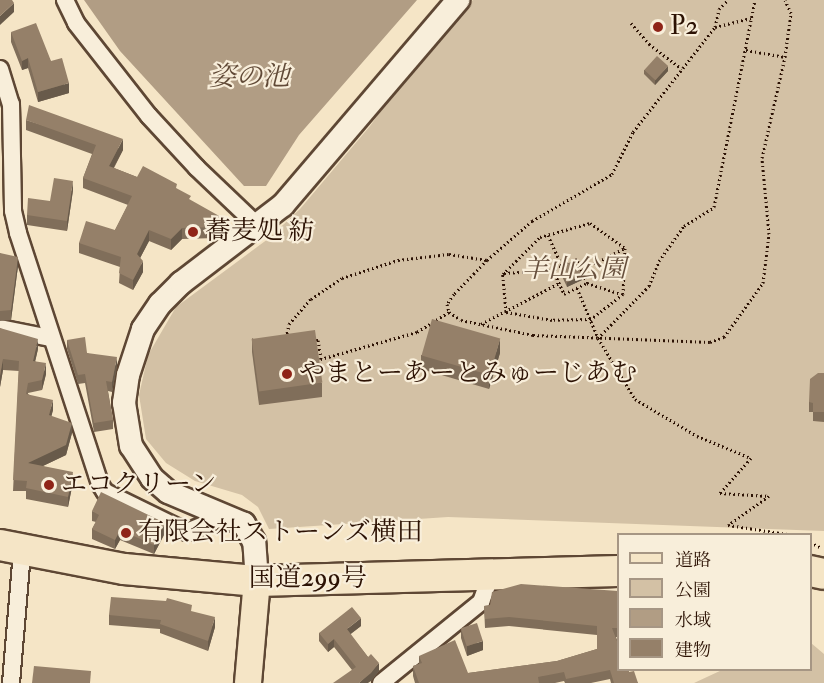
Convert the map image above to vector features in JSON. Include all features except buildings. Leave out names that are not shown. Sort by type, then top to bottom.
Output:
[{"type":"highway","name":"国道299号","points":[[11,548],[124,569],[257,581],[617,571]]},
{"type":"main road","points":[[248,683],[257,581]]},
{"type":"street","points":[[65,0],[75,23],[149,116],[197,168],[258,226]]},
{"type":"street","points":[[257,581],[254,542],[244,524],[228,515],[168,492],[152,478],[131,446],[124,403],[128,375],[150,316],[181,283],[283,205],[458,0]]},
{"type":"street","points":[[0,69],[11,104],[13,211],[18,233],[50,338],[105,492],[187,532],[228,515]]},
{"type":"street","points":[[0,231],[18,233]]},
{"type":"street","points":[[0,328],[50,338]]},
{"type":"street","points":[[11,548],[11,683]]},
{"type":"street","points":[[381,683],[482,602],[491,575]]},
{"type":"path","points":[[728,0],[719,9],[715,27],[633,132],[612,174],[532,220],[487,260],[454,294],[447,304],[450,312],[461,320],[533,335],[710,342],[724,337],[763,283],[769,234],[762,158],[785,57],[791,13],[785,0]]},
{"type":"path","points":[[598,338],[649,286],[659,261],[684,226],[714,207],[755,0]]},
{"type":"path","points":[[715,27],[751,18]]},
{"type":"path","points":[[631,23],[649,44],[682,69]]},
{"type":"path","points":[[745,50],[785,57]]},
{"type":"path","points":[[506,312],[503,274],[540,237],[590,223],[626,248]]},
{"type":"path","points":[[548,235],[562,266]]},
{"type":"path","points":[[582,270],[626,248]]},
{"type":"path","points":[[506,312],[552,320],[591,319],[623,294],[626,248]]},
{"type":"path","points":[[450,312],[417,332],[321,359],[318,340],[285,342],[289,324],[311,299],[342,278],[398,260],[449,254],[487,260]]},
{"type":"path","points":[[503,274],[554,270],[577,259],[587,283]]},
{"type":"path","points":[[554,270],[564,294],[587,283],[623,294]]},
{"type":"path","points":[[480,325],[560,284]]},
{"type":"path","points":[[577,288],[598,338],[635,399],[697,436],[751,458],[720,493],[770,496],[728,525],[780,533]]},
{"type":"green space","name":"羊山公園","points":[[473,0],[824,0],[824,531],[448,517],[269,529],[258,507],[242,495],[195,481],[166,463],[146,439],[139,395],[148,355],[176,307],[268,239],[300,209],[370,126],[414,65]]},
{"type":"green space","points":[[812,644],[824,654],[824,683],[694,683],[720,671],[812,671]]},
{"type":"water","name":"姿の池","points":[[84,0],[417,0],[299,135],[266,186],[244,186],[120,51]]},
{"type":"place","name":"P2","points":[[658,27]]},
{"type":"place","name":"蕎麦処 紡","points":[[193,232]]},
{"type":"place","name":"やまとーあーとみゅーじあむ","points":[[287,374]]},
{"type":"place","name":"エコクリーン","points":[[49,485]]},
{"type":"place","name":"有限会社ストーンズ横田","points":[[126,533]]}]
